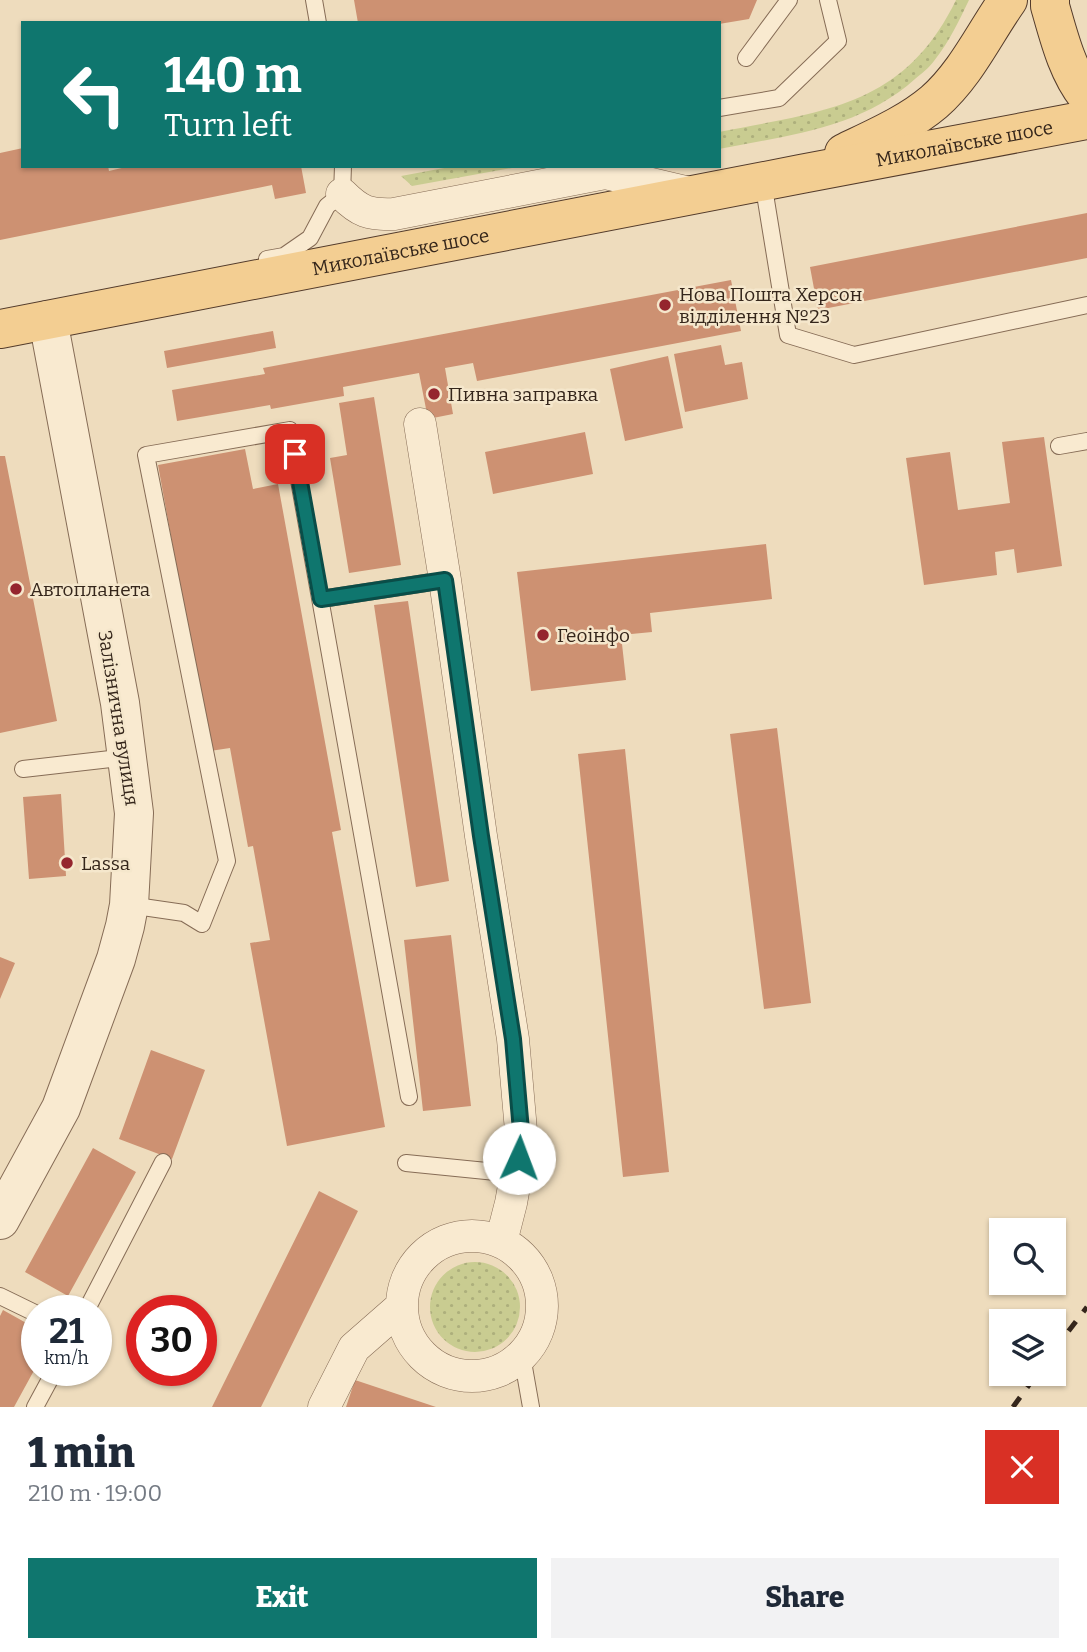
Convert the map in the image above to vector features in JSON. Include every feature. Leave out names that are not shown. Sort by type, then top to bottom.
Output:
[{"type":"main road","name":"Миколаївське шосе","points":[[801,174],[904,123],[935,101],[964,68],[1008,0]]},
{"type":"main road","points":[[1050,0],[1062,46],[1079,86],[1087,96]]},
{"type":"main road","name":"Миколаївське шосе","points":[[0,329],[1087,120]]},
{"type":"street","points":[[342,180],[362,211],[375,215],[394,214],[605,173],[695,194]]},
{"type":"street","name":"Залізнична вулиця","points":[[0,1220],[61,1108],[117,959],[129,905],[134,813],[120,703],[48,320]]},
{"type":"street","points":[[420,424],[513,1039],[522,1142],[501,1242]]},
{"type":"street","points":[[479,1236],[501,1242],[520,1255],[534,1272],[541,1294],[541,1316],[535,1338],[522,1356],[502,1369],[479,1376],[456,1374],[434,1366],[417,1350],[405,1329],[402,1306],[406,1283],[417,1262],[435,1247],[457,1237],[479,1236]]},
{"type":"street","points":[[324,1407],[354,1348],[402,1306]]},
{"type":"lane","points":[[314,0],[318,21]]},
{"type":"lane","points":[[746,58],[789,0]]},
{"type":"lane","points":[[721,108],[779,98],[838,41],[828,0]]},
{"type":"lane","points":[[258,261],[284,256],[310,238],[342,180]]},
{"type":"lane","points":[[763,182],[788,335],[854,355],[1087,304]]},
{"type":"lane","points":[[48,320],[76,300],[180,278]]},
{"type":"lane","points":[[129,905],[184,913],[202,925],[227,861],[146,455],[290,430],[410,1097]]},
{"type":"lane","points":[[1059,446],[1087,441]]},
{"type":"lane","points":[[321,599],[445,580]]},
{"type":"lane","points":[[23,769],[128,757]]},
{"type":"lane","points":[[94,1295],[163,1162]]},
{"type":"lane","points":[[406,1163],[516,1174]]},
{"type":"lane","points":[[0,1296],[21,1306]]},
{"type":"lane","points":[[522,1356],[531,1407]]},
{"type":"lane","points":[[35,1407],[46,1386]]},
{"type":"green space","points":[[956,0],[969,0],[934,61],[893,96],[871,109],[822,127],[721,149],[721,132],[826,109],[857,98],[886,83],[912,63],[935,36]]},
{"type":"green space","points":[[444,168],[512,168],[412,186],[401,176]]},
{"type":"green space","points":[[475,1262],[492,1265],[507,1275],[517,1290],[520,1307],[517,1324],[507,1339],[492,1349],[475,1352],[458,1349],[443,1339],[433,1324],[430,1307],[433,1290],[443,1275],[458,1265]]},
{"type":"building","points":[[354,0],[757,0],[749,19],[721,24],[721,21],[358,21]]},
{"type":"building","points":[[21,148],[21,168],[108,168],[109,171],[122,168],[301,168],[306,193],[275,199],[272,185],[0,240],[0,153]]},
{"type":"building","points":[[1087,213],[1087,258],[818,310],[810,267]]},
{"type":"building","points":[[731,280],[741,331],[477,381],[473,363],[445,368],[453,414],[428,419],[419,373],[343,387],[344,396],[177,421],[172,390],[265,374],[263,368]]},
{"type":"building","points":[[273,331],[276,348],[167,368],[164,351]]},
{"type":"building","points":[[721,345],[725,365],[742,362],[748,399],[685,412],[674,354]]},
{"type":"building","points":[[668,356],[683,428],[625,441],[610,369]]},
{"type":"building","points":[[374,397],[401,565],[349,573],[330,458],[347,455],[339,403]]},
{"type":"building","points":[[585,432],[593,474],[493,494],[485,452]]},
{"type":"building","points":[[1044,437],[1062,566],[1017,573],[1014,549],[995,552],[997,575],[924,585],[906,458],[950,452],[958,510],[1010,503],[1002,442]]},
{"type":"building","points":[[245,449],[253,489],[278,484],[341,830],[332,832],[385,1127],[287,1146],[250,943],[270,940],[253,846],[248,847],[230,748],[210,751],[158,465]]},
{"type":"building","name":"Автопланета","points":[[0,456],[5,456],[57,721],[0,733]]},
{"type":"building","points":[[766,544],[772,599],[650,613],[652,632],[621,635],[626,680],[531,691],[517,572]]},
{"type":"building","points":[[408,601],[449,881],[416,887],[374,605]]},
{"type":"building","points":[[777,728],[811,1003],[764,1009],[730,734]]},
{"type":"building","points":[[625,749],[669,1172],[623,1177],[578,754]]},
{"type":"building","points":[[61,794],[66,876],[29,879],[23,797]]},
{"type":"building","points":[[451,935],[471,1106],[423,1111],[404,940]]},
{"type":"building","points":[[0,957],[15,963],[0,999]]},
{"type":"building","points":[[151,1050],[205,1070],[172,1159],[119,1139]]},
{"type":"building","points":[[93,1148],[136,1172],[69,1295],[25,1272]]},
{"type":"building","points":[[319,1191],[358,1211],[261,1407],[212,1407]]},
{"type":"building","points":[[3,1310],[21,1320],[21,1386],[26,1386],[14,1407],[0,1407],[0,1316]]},
{"type":"building","points":[[355,1380],[436,1407],[346,1407]]},
{"type":"railway","points":[[1066,1334],[1087,1307]]},
{"type":"railway","points":[[1013,1407],[1028,1386]]},
{"type":"place","name":"Нова Пошта Херсон відділення №23","points":[[665,305]]},
{"type":"place","name":"Пивна заправка","points":[[434,394]]},
{"type":"place","name":"Автопланета","points":[[16,589]]},
{"type":"place","name":"Геоінфо","points":[[543,635]]},
{"type":"place","name":"Lassa","points":[[67,863]]},
{"type":"route","points":[[295,454],[321,599],[445,580],[513,1039],[522,1142],[519,1158]]}]
